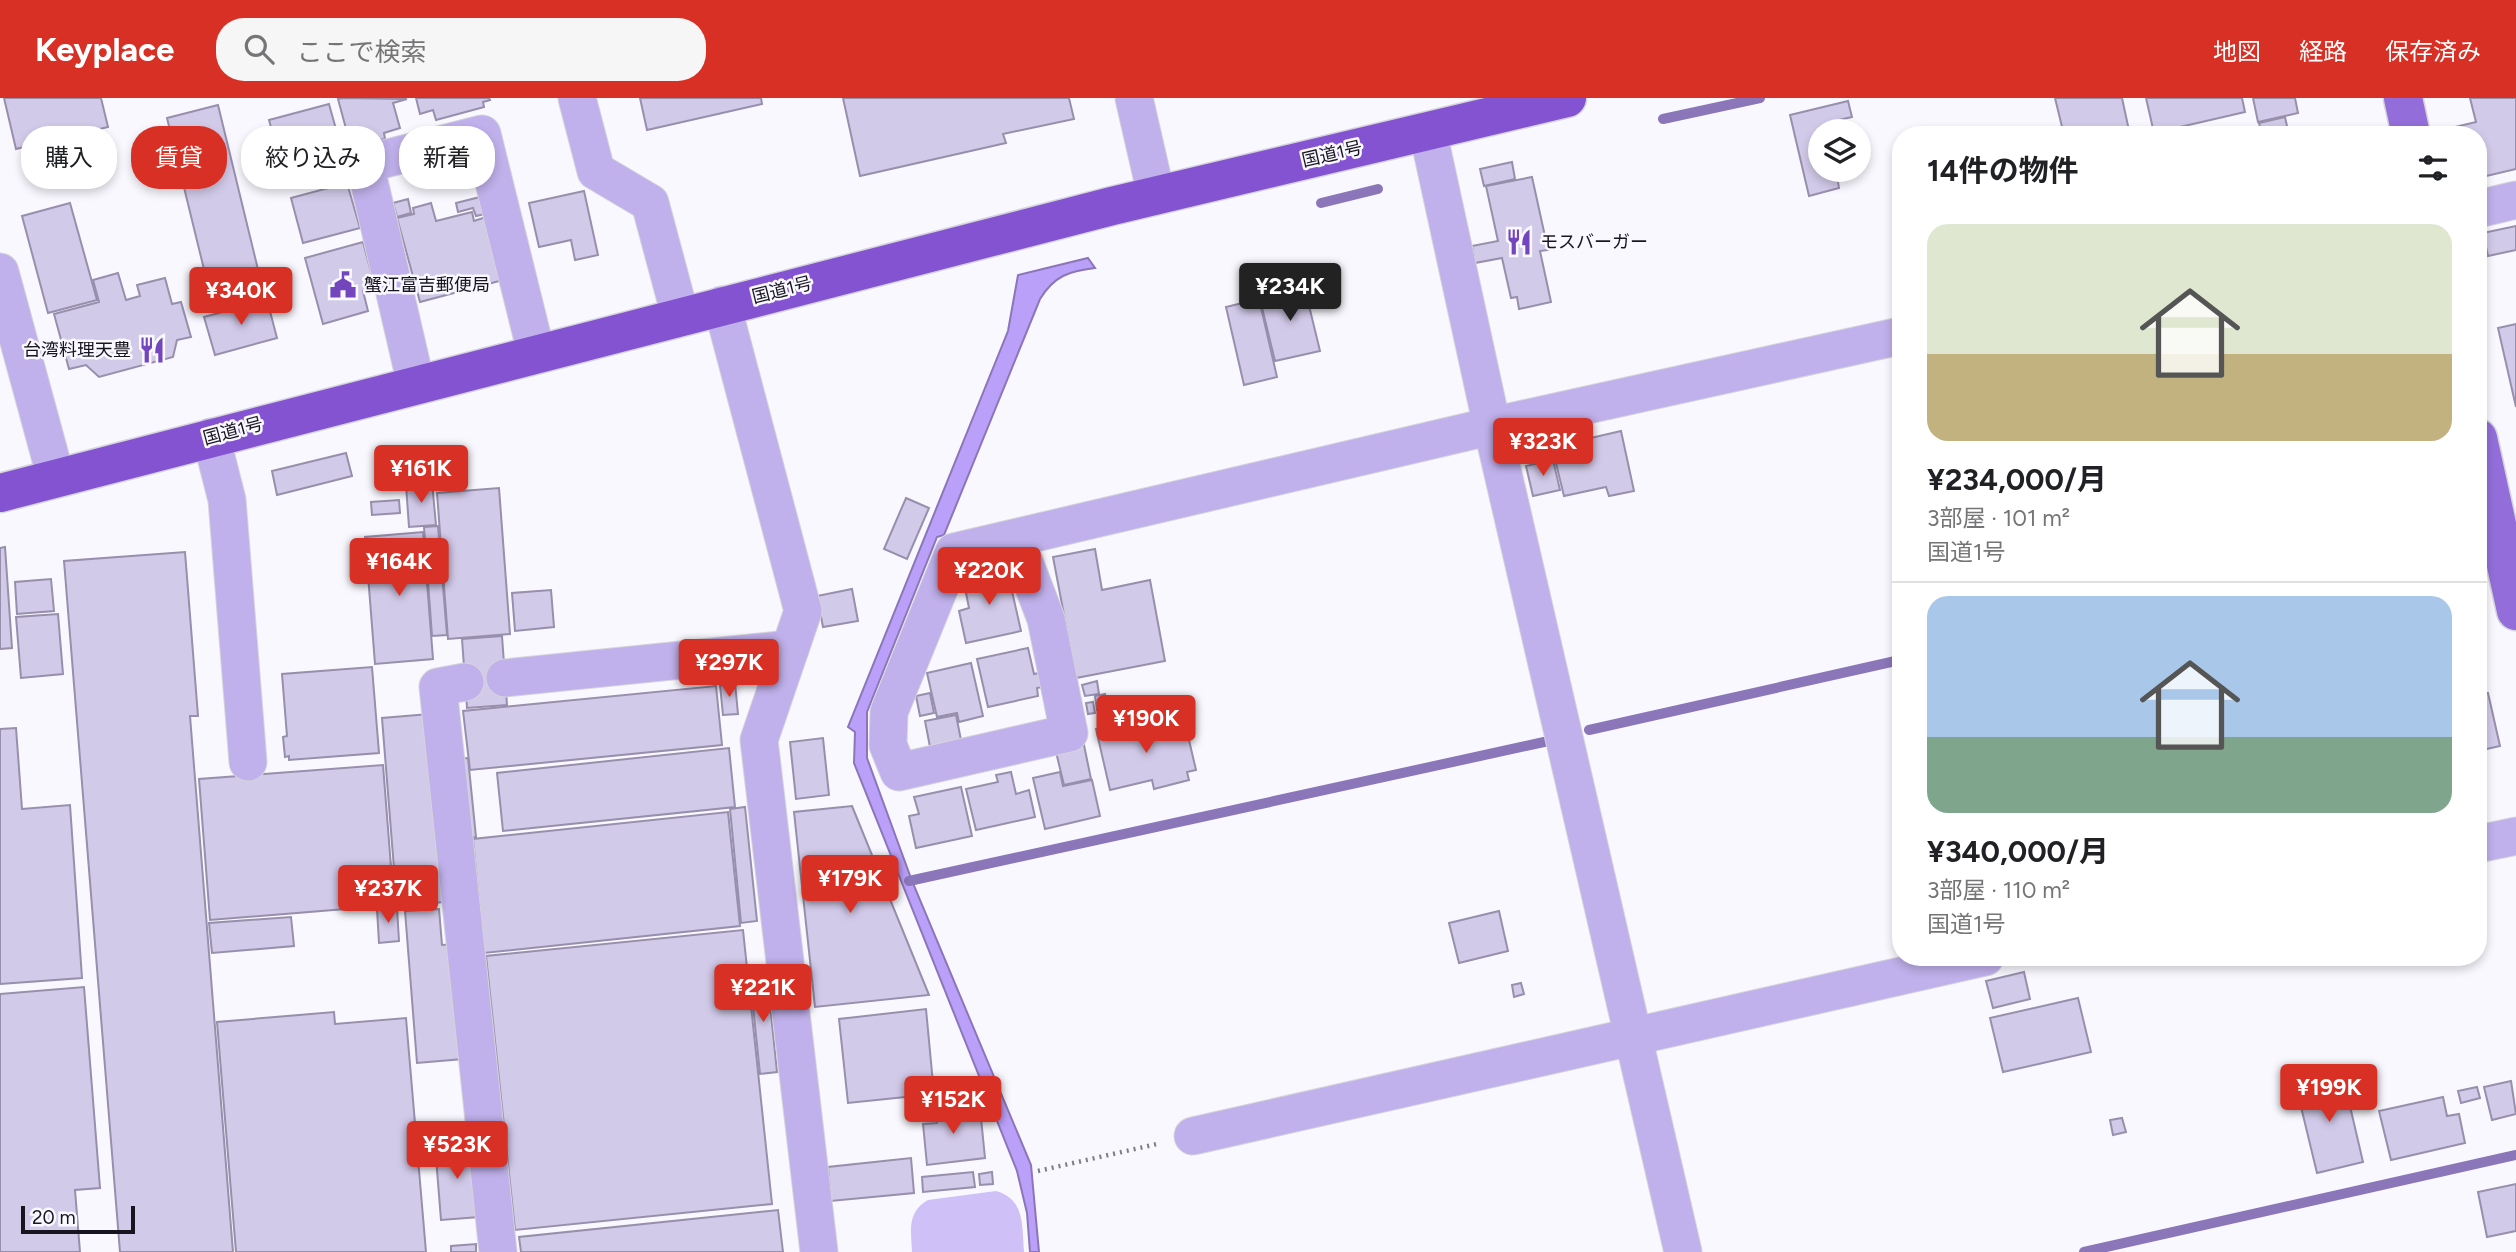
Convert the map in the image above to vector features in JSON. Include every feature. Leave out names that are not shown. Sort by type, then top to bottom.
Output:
[{"type":"highway","name":"国道1号","points":[[0,493],[536,352],[1156,194],[1567,98]]},
{"type":"main road","points":[[2403,98],[2409,126]]},
{"type":"main road","points":[[2487,479],[2516,611]]},
{"type":"street","points":[[577,98],[596,171],[650,203],[680,315]]},
{"type":"street","points":[[1134,98],[1156,194]]},
{"type":"street","points":[[1428,132],[1492,426],[1684,1252]]},
{"type":"street","points":[[416,384],[365,164],[482,134],[536,352]]},
{"type":"street","points":[[2487,207],[2516,200]]},
{"type":"street","points":[[0,272],[55,478]]},
{"type":"street","points":[[722,305],[803,611],[759,740],[819,1252]]},
{"type":"street","points":[[1015,538],[1046,619],[1069,733],[900,772],[888,745],[889,712],[954,552],[1492,426],[1892,338]]},
{"type":"street","points":[[211,437],[228,500],[248,762]]},
{"type":"street","points":[[505,678],[790,649]]},
{"type":"street","points":[[465,682],[438,687],[498,1252]]},
{"type":"street","points":[[2487,842],[2516,836]]},
{"type":"street","points":[[1193,1136],[1946,966]]},
{"type":"path","points":[[1038,1171],[1193,1136]]},
{"type":"shaded area","points":[[1088,258],[1095,268],[1063,276],[1045,291],[1040,299],[944,535],[937,537],[867,712],[867,758],[912,881],[1031,1165],[1039,1252],[1030,1252],[1027,1213],[1017,1171],[854,763],[855,732],[848,727],[1008,331],[1018,275]]},
{"type":"shaded area","points":[[996,1191],[1012,1200],[1017,1207],[1022,1223],[1024,1252],[912,1252],[913,1216],[921,1205],[928,1200]]},
{"type":"building","points":[[4,98],[101,98],[108,126],[21,126],[21,148],[16,149]]},
{"type":"building","points":[[416,98],[490,100],[483,102],[484,107],[436,120],[433,110],[420,114]]},
{"type":"building","points":[[640,98],[761,98],[762,104],[647,130]]},
{"type":"building","points":[[843,98],[1069,98],[1074,119],[1003,134],[1006,143],[860,176]]},
{"type":"building","points":[[2055,98],[2122,98],[2128,126],[2062,126]]},
{"type":"building","points":[[2146,98],[2242,98],[2245,112],[2184,126],[2152,126]]},
{"type":"building","points":[[2253,98],[2295,98],[2298,113],[2258,122]]},
{"type":"building","points":[[2470,98],[2516,98],[2516,169],[2487,176],[2487,126],[2459,126],[2476,122]]},
{"type":"building","points":[[338,99],[407,99],[393,103],[399,128],[385,133],[385,126],[345,126]]},
{"type":"building","points":[[1848,101],[1852,117],[1808,119],[1808,182],[1838,182],[1839,188],[1809,196],[1790,115]]},
{"type":"building","points":[[329,104],[335,126],[271,126],[269,120]]},
{"type":"building","points":[[218,105],[223,126],[169,126],[167,118]]},
{"type":"building","points":[[2285,117],[2287,126],[2260,126],[2259,123]]},
{"type":"building","points":[[227,142],[263,290],[212,302],[184,189],[227,189]]},
{"type":"building","points":[[1512,162],[1515,179],[1484,186],[1480,169]]},
{"type":"building","name":"モスバーガー","points":[[1532,177],[1548,250],[1540,251],[1551,302],[1519,309],[1517,297],[1511,298],[1502,258],[1475,263],[1472,246],[1498,241],[1486,186]]},
{"type":"building","points":[[325,189],[349,189],[360,228],[303,243],[291,198]]},
{"type":"building","points":[[584,191],[598,255],[575,260],[571,240],[539,247],[529,203]]},
{"type":"building","points":[[480,197],[485,214],[476,216],[473,208],[458,212],[456,203]]},
{"type":"building","points":[[408,199],[411,213],[397,217],[393,203]]},
{"type":"building","points":[[70,203],[97,300],[48,313],[22,216]]},
{"type":"building","points":[[431,203],[436,221],[472,212],[474,221],[486,217],[503,280],[420,302],[397,218],[414,214],[413,208]]},
{"type":"building","points":[[2516,226],[2516,250],[2488,256],[2487,232]]},
{"type":"building","points":[[363,242],[375,287],[363,291],[368,311],[323,324],[305,258]]},
{"type":"building","points":[[118,273],[126,300],[140,296],[137,285],[165,278],[172,304],[181,302],[191,337],[177,340],[173,357],[99,377],[86,365],[69,369],[54,314],[99,302],[93,280]]},
{"type":"building","points":[[1304,285],[1320,351],[1275,361],[1259,295]]},
{"type":"building","points":[[1259,299],[1277,377],[1244,385],[1226,307]]},
{"type":"building","points":[[267,300],[277,338],[215,355],[204,317]]},
{"type":"building","points":[[2516,324],[2516,407],[2498,328]]},
{"type":"building","points":[[1621,431],[1634,491],[1609,496],[1606,487],[1564,496],[1552,447]]},
{"type":"building","points":[[346,453],[352,476],[277,495],[272,471]]},
{"type":"building","points":[[1553,460],[1560,490],[1533,496],[1526,466]]},
{"type":"building","points":[[432,482],[436,525],[409,527],[406,485]]},
{"type":"building","points":[[499,488],[510,634],[448,639],[437,493]]},
{"type":"building","points":[[906,498],[929,508],[907,559],[884,549]]},
{"type":"building","points":[[399,500],[400,513],[372,515],[371,502]]},
{"type":"building","points":[[438,526],[447,635],[432,636],[424,527]]},
{"type":"building","points":[[423,532],[433,659],[375,664],[365,537]]},
{"type":"building","points":[[5,547],[12,648],[0,649],[0,548]]},
{"type":"building","points":[[1095,549],[1102,590],[1150,580],[1165,661],[1076,678],[1053,557]]},
{"type":"building","points":[[185,552],[198,716],[190,716],[233,1252],[120,1252],[64,561]]},
{"type":"building","points":[[1007,569],[1021,631],[966,643],[959,611],[969,608],[963,578]]},
{"type":"building","points":[[51,579],[54,611],[17,614],[15,582]]},
{"type":"building","points":[[852,589],[858,621],[823,627],[817,596]]},
{"type":"building","points":[[551,590],[554,627],[515,631],[512,593]]},
{"type":"building","points":[[58,614],[63,674],[21,678],[16,617]]},
{"type":"building","points":[[502,636],[507,705],[467,708],[462,639]]},
{"type":"building","points":[[1028,648],[1034,674],[1039,673],[1043,687],[1037,688],[1038,696],[988,707],[977,659]]},
{"type":"building","points":[[971,663],[983,716],[959,722],[957,713],[937,717],[927,673]]},
{"type":"building","points":[[372,667],[379,753],[289,760],[289,756],[285,757],[283,737],[287,736],[282,674]]},
{"type":"building","points":[[1097,681],[1099,694],[1085,696],[1082,685]]},
{"type":"building","points":[[735,683],[738,714],[723,715],[720,685]]},
{"type":"building","points":[[716,686],[722,745],[470,770],[463,711]]},
{"type":"building","points":[[930,693],[934,713],[920,716],[916,696]]},
{"type":"building","points":[[2487,693],[2500,746],[2487,749]]},
{"type":"building","points":[[1105,694],[1108,708],[1097,710],[1095,696]]},
{"type":"building","points":[[1093,702],[1095,713],[1088,714],[1086,703]]},
{"type":"building","points":[[429,714],[444,902],[397,906],[382,718]]},
{"type":"building","points":[[956,715],[961,740],[930,747],[925,721]]},
{"type":"building","points":[[1138,720],[1141,732],[1185,723],[1196,770],[1187,772],[1189,780],[1154,789],[1152,780],[1110,790],[1096,729]]},
{"type":"building","points":[[16,728],[22,809],[70,805],[82,978],[0,984],[0,729]]},
{"type":"building","points":[[823,738],[829,795],[796,799],[790,742]]},
{"type":"building","points":[[1084,745],[1091,779],[1064,785],[1056,752]]},
{"type":"building","points":[[729,748],[735,807],[503,831],[497,773]]},
{"type":"building","points":[[468,758],[476,837],[466,838],[455,759]]},
{"type":"building","points":[[383,765],[394,905],[210,920],[199,779]]},
{"type":"building","points":[[1011,772],[1016,794],[1029,790],[1035,817],[976,830],[966,789],[998,782],[996,775]]},
{"type":"building","points":[[1060,772],[1063,786],[1092,780],[1100,816],[1045,829],[1033,778]]},
{"type":"building","points":[[961,787],[972,836],[916,848],[909,816],[919,814],[914,797]]},
{"type":"building","points":[[852,806],[929,995],[815,1007],[794,812]]},
{"type":"building","points":[[745,807],[757,921],[741,923],[730,809]]},
{"type":"building","points":[[728,812],[740,926],[484,953],[473,839]]},
{"type":"building","points":[[397,908],[399,941],[379,943],[377,909]]},
{"type":"building","points":[[439,909],[442,945],[454,944],[463,1059],[417,1063],[405,911]]},
{"type":"building","points":[[1499,911],[1508,951],[1459,963],[1449,923]]},
{"type":"building","points":[[291,917],[294,946],[212,953],[209,923]]},
{"type":"building","points":[[743,930],[772,1204],[515,1230],[486,956]]},
{"type":"building","points":[[2024,972],[2030,999],[1993,1008],[1986,981]]},
{"type":"building","points":[[767,975],[777,1072],[760,1074],[750,977]]},
{"type":"building","points":[[1521,983],[1524,994],[1514,997],[1512,985]]},
{"type":"building","points":[[84,987],[100,1188],[75,1190],[80,1252],[0,1252],[0,994]]},
{"type":"building","points":[[2078,998],[2091,1052],[2003,1072],[1990,1018]]},
{"type":"building","points":[[926,1009],[934,1094],[848,1103],[839,1019]]},
{"type":"building","points":[[334,1012],[335,1024],[406,1018],[426,1252],[236,1252],[217,1022]]},
{"type":"building","points":[[2330,1074],[2335,1092],[2346,1089],[2363,1162],[2317,1173],[2295,1082]]},
{"type":"building","points":[[2511,1081],[2516,1114],[2492,1120],[2484,1087]]},
{"type":"building","points":[[2477,1087],[2480,1098],[2461,1103],[2458,1091]]},
{"type":"building","points":[[2443,1097],[2447,1116],[2459,1114],[2465,1143],[2391,1160],[2379,1111]]},
{"type":"building","points":[[959,1099],[961,1120],[981,1118],[985,1158],[927,1165],[923,1124],[937,1123],[934,1102]]},
{"type":"building","points":[[2122,1118],[2126,1132],[2113,1135],[2110,1120]]},
{"type":"building","points":[[473,1142],[479,1217],[441,1220],[435,1145]]},
{"type":"building","points":[[911,1158],[914,1193],[831,1201],[828,1167]]},
{"type":"building","points":[[973,1172],[975,1187],[923,1192],[922,1177]]},
{"type":"building","points":[[992,1172],[993,1184],[980,1185],[979,1174]]},
{"type":"building","points":[[2516,1184],[2516,1231],[2487,1237],[2478,1192]]},
{"type":"building","points":[[778,1210],[783,1252],[521,1252],[519,1237]]},
{"type":"building","points":[[476,1244],[476,1252],[451,1252],[451,1246]]},
{"type":"waterway","points":[[1663,119],[1760,98]]},
{"type":"waterway","points":[[1321,203],[1378,189]]},
{"type":"waterway","points":[[1589,730],[1892,662]]},
{"type":"waterway","points":[[909,881],[1544,742]]},
{"type":"waterway","points":[[2084,1252],[2516,1155]]},
{"type":"place","name":"モスバーガー","points":[[1519,242]]},
{"type":"place","name":"蟹江富吉郵便局","points":[[343,285]]},
{"type":"place","name":"台湾料理天豊","points":[[152,350]]}]
